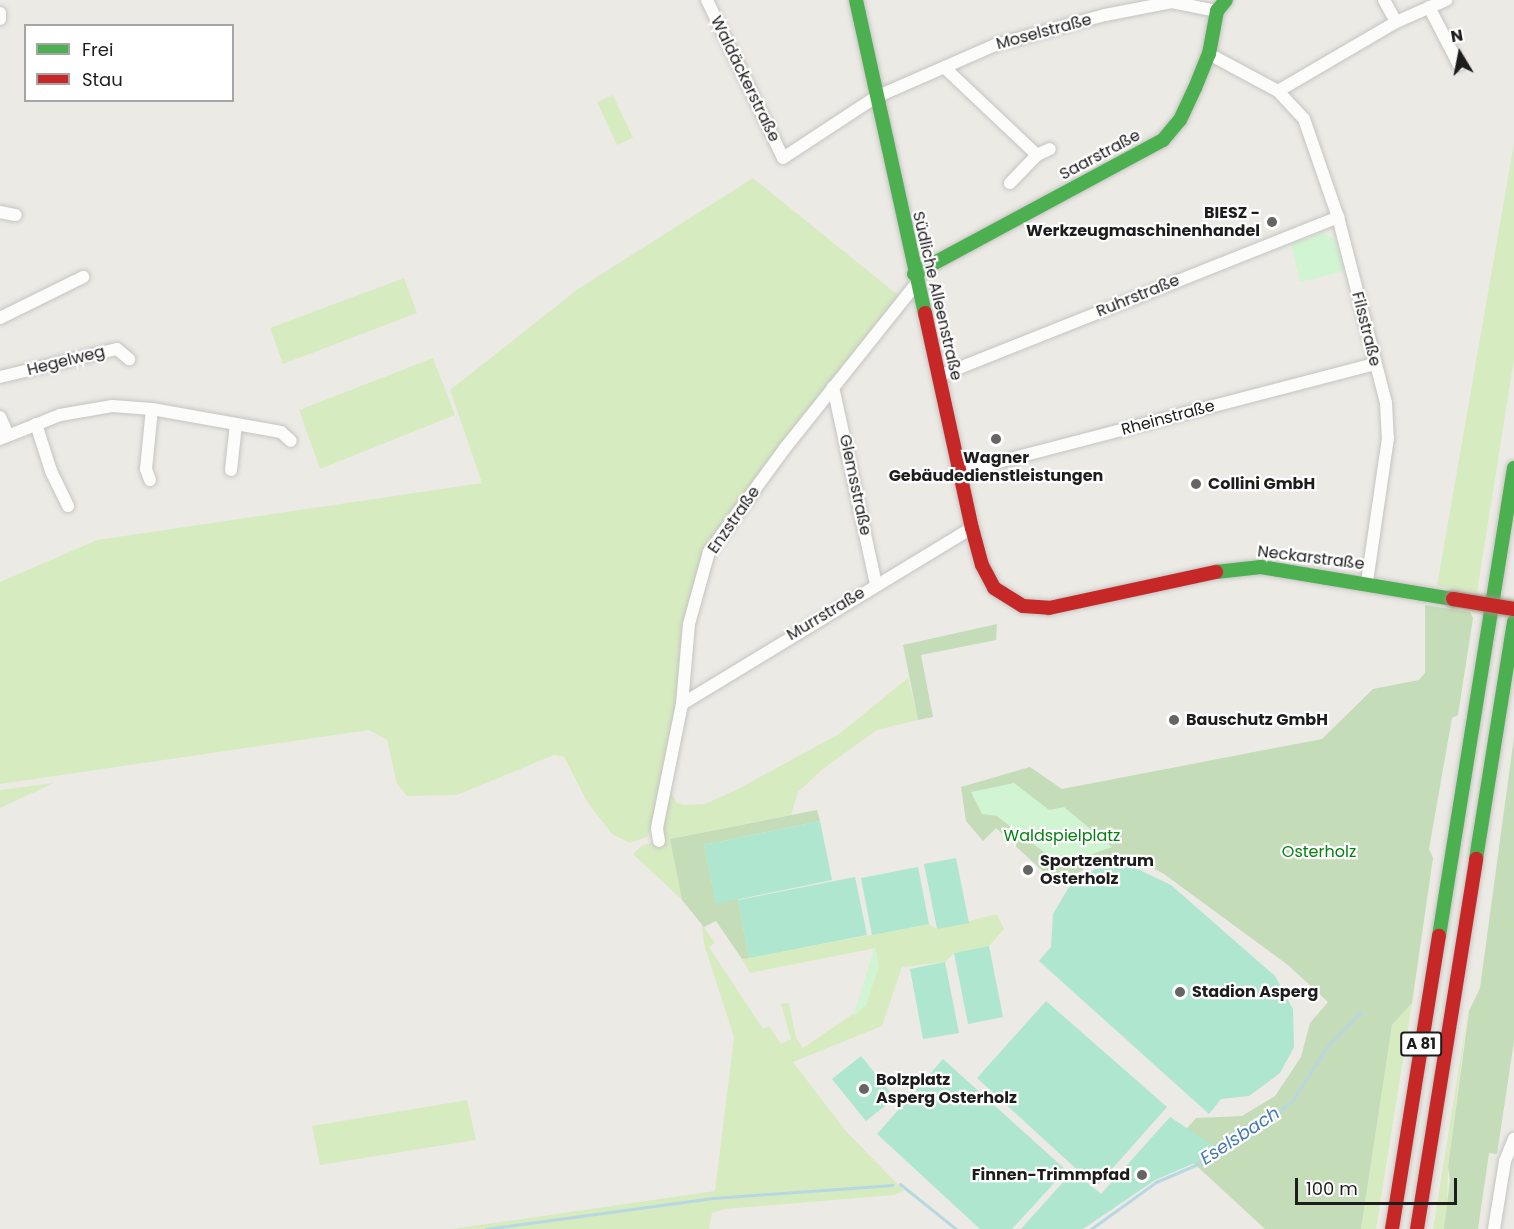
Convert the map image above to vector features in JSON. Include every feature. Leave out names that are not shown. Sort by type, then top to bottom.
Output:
[{"type":"main road","name":"Südliche Alleenstraße","points":[[856,0],[915,279],[972,528],[986,574],[1001,594]]},
{"type":"main road","name":"Saarstraße","points":[[915,279],[1163,141],[1180,120],[1209,54],[1222,5]]},
{"type":"main road","name":"A 81","points":[[1392,1229],[1514,468]]},
{"type":"main road","name":"Neckarstraße","points":[[1001,594],[1023,606],[1049,608],[1190,575],[1240,567],[1284,569],[1514,609]]},
{"type":"main road","name":"A 81","points":[[1417,1229],[1514,622]]},
{"type":"street","name":"Waldäckerstraße","points":[[707,0],[783,158]]},
{"type":"street","points":[[1384,0],[1396,22]]},
{"type":"street","points":[[1278,91],[1396,22],[1446,0]]},
{"type":"street","name":"Moselstraße","points":[[783,158],[876,98],[995,45],[1105,15],[1172,2],[1222,5]]},
{"type":"street","points":[[1429,8],[1459,65]]},
{"type":"street","name":"Filsstraße","points":[[1209,54],[1278,91],[1304,119],[1338,217],[1386,403],[1388,438],[1367,582]]},
{"type":"street","points":[[945,68],[1037,155]]},
{"type":"street","points":[[1010,183],[1037,155],[1050,149]]},
{"type":"street","points":[[0,212],[16,215]]},
{"type":"street","name":"Ruhrstraße","points":[[939,376],[1338,217]]},
{"type":"street","points":[[0,318],[83,277]]},
{"type":"street","name":"Enzstraße","points":[[659,841],[657,828],[682,704],[689,624],[709,552],[915,279]]},
{"type":"street","name":"Hegelweg","points":[[0,377],[117,348],[129,359]]},
{"type":"street","name":"Rheinstraße","points":[[960,472],[1375,363]]},
{"type":"street","name":"Glemsstraße","points":[[833,387],[876,584]]},
{"type":"street","points":[[0,417],[4,437],[36,424],[83,410],[112,406],[152,409],[281,432],[291,441]]},
{"type":"street","points":[[150,480],[146,469],[152,409]]},
{"type":"street","points":[[36,424],[51,471],[68,506]]},
{"type":"street","points":[[231,470],[236,424]]},
{"type":"street","name":"Murrstraße","points":[[682,704],[876,584],[972,528]]},
{"type":"street","points":[[1494,1229],[1504,1161],[1514,1139]]},
{"type":"green space","points":[[613,95],[633,138],[617,145],[597,102]]},
{"type":"green space","points":[[1514,143],[1514,359],[1477,592],[1437,586]]},
{"type":"green space","points":[[753,178],[903,299],[709,552],[689,624],[682,704],[655,822],[647,837],[630,843],[612,834],[588,803],[564,757],[554,755],[457,795],[407,796],[397,784],[387,740],[369,730],[0,784],[0,582],[97,540],[482,483],[450,390],[578,289]]},
{"type":"green space","points":[[1322,233],[1335,239],[1344,271],[1300,282],[1291,244]]},
{"type":"green space","points":[[404,278],[417,313],[283,364],[270,328]]},
{"type":"green space","points":[[433,358],[455,415],[320,469],[299,410]]},
{"type":"green space","name":"Osterholz","points":[[1425,605],[1470,612],[1473,618],[1458,715],[1452,718],[1429,849],[1433,858],[1412,1003],[1392,1025],[1361,1229],[1265,1229],[1173,1144],[1196,1118],[1242,1116],[1275,1096],[1301,1057],[1310,1023],[1328,1002],[1288,965],[1164,874],[1132,857],[1089,866],[1059,886],[996,828],[983,841],[966,821],[961,787],[1030,767],[1062,789],[1322,739],[1373,689],[1419,680],[1425,673]],"holes":[[[1014,784],[1049,810],[1083,856],[1061,865],[997,816]]]},
{"type":"green space","points":[[997,624],[996,640],[921,655],[933,717],[918,720],[903,645]]},
{"type":"green space","points":[[908,678],[918,720],[877,730],[824,768],[798,792],[791,815],[670,839],[682,900],[633,854],[643,845],[659,841],[667,785],[677,803],[705,804],[738,789],[839,734]]},
{"type":"green space","points":[[1514,737],[1514,1041],[1497,1154],[1489,1153],[1478,1229],[1444,1229],[1450,1180],[1448,1167],[1469,1011],[1480,988]]},
{"type":"green space","points":[[54,783],[0,808],[0,790]]},
{"type":"green space","name":"Waldspielplatz","points":[[1014,783],[1049,810],[1064,807],[1112,847],[1061,865],[997,816],[982,814],[971,792]]},
{"type":"green space","points":[[817,810],[820,821],[704,845],[716,903],[738,899],[749,958],[742,959],[716,921],[704,927],[682,900],[670,839]]},
{"type":"green space","points":[[820,821],[832,880],[716,904],[704,845]]},
{"type":"green space","points":[[956,858],[969,923],[937,929],[924,864]]},
{"type":"green space","name":"Stadion Asperg","points":[[1129,865],[1171,885],[1275,976],[1293,1009],[1294,1047],[1280,1073],[1249,1096],[1221,1099],[1209,1114],[1039,961],[1051,947],[1053,914],[1069,887],[1095,869]]},
{"type":"green space","points":[[918,867],[929,924],[872,935],[861,878]]},
{"type":"green space","points":[[855,877],[867,935],[749,958],[738,900]]},
{"type":"green space","points":[[997,914],[1004,929],[989,946],[954,953],[945,962],[902,967],[882,1026],[793,1062],[845,1130],[904,1191],[894,1195],[725,1209],[712,1213],[709,1229],[452,1229],[715,1191],[734,1037],[704,944],[702,924],[715,943],[709,947],[763,1029],[769,1026],[781,1044],[791,1039],[781,1004],[789,1003],[796,1038],[803,1048],[866,1005],[876,948],[750,973],[742,959],[929,924],[937,929]]},
{"type":"green space","points":[[875,946],[879,966],[866,1005],[853,1017]]},
{"type":"green space","points":[[989,946],[1003,1017],[968,1024],[954,953]]},
{"type":"green space","points":[[945,962],[959,1033],[923,1039],[910,969]]},
{"type":"green space","points":[[1046,1001],[1167,1107],[1096,1187],[977,1078]]},
{"type":"green space","points":[[1412,1003],[1376,1229],[1361,1229],[1392,1025]]},
{"type":"green space","points":[[1468,1011],[1448,1167],[1447,1214],[1444,1229],[1433,1229]]},
{"type":"green space","name":"Bolzplatz Asperg Osterholz","points":[[861,1056],[895,1098],[866,1121],[832,1079]]},
{"type":"green space","points":[[943,1059],[1066,1170],[1012,1229],[980,1229],[877,1134]]},
{"type":"green space","points":[[467,1100],[476,1140],[320,1165],[312,1126]]},
{"type":"green space","name":"Finnen-Trimmpfad","points":[[1170,1117],[1217,1148],[1204,1159],[1155,1180],[1083,1229],[1021,1229],[1073,1171],[1101,1194]]},
{"type":"waterway","name":"Eselsbach","points":[[1091,1229],[1156,1182],[1205,1161],[1240,1133],[1275,1116],[1294,1098],[1326,1048],[1361,1012]]},
{"type":"waterway","name":"Eselsbach","points":[[900,1184],[956,1229]]},
{"type":"waterway","name":"Eselsbach","points":[[714,1198],[893,1185]]},
{"type":"waterway","name":"Eselsbach","points":[[486,1229],[713,1198]]},
{"type":"traffic: fast","points":[[856,0],[925,313]]},
{"type":"traffic: fast","points":[[914,274],[1163,140],[1180,120],[1195,88],[1209,54],[1217,11],[1226,0]]},
{"type":"traffic: fast","points":[[1439,936],[1514,468]]},
{"type":"traffic: fast","points":[[1216,572],[1261,567],[1453,599]]},
{"type":"traffic: fast","points":[[1476,859],[1514,622]]},
{"type":"traffic: jam","points":[[925,313],[972,528],[982,565],[994,588],[1023,606],[1049,608],[1216,572]]},
{"type":"traffic: jam","points":[[1453,599],[1514,609]]},
{"type":"traffic: jam","points":[[1417,1229],[1476,859]]},
{"type":"traffic: jam","points":[[1392,1229],[1439,936]]},
{"type":"place","name":"BIESZ - Werkzeugmaschinenhandel","points":[[1272,222]]},
{"type":"place","name":"Wagner Gebäudedienstleistungen","points":[[996,439]]},
{"type":"place","name":"Collini GmbH","points":[[1196,484]]},
{"type":"place","name":"Bauschutz GmbH","points":[[1174,720]]},
{"type":"place","name":"Sportzentrum Osterholz","points":[[1028,870]]},
{"type":"place","name":"Stadion Asperg","points":[[1180,992]]},
{"type":"place","name":"Bolzplatz Asperg Osterholz","points":[[864,1089]]},
{"type":"place","name":"Finnen-Trimmpfad","points":[[1142,1175]]}]
